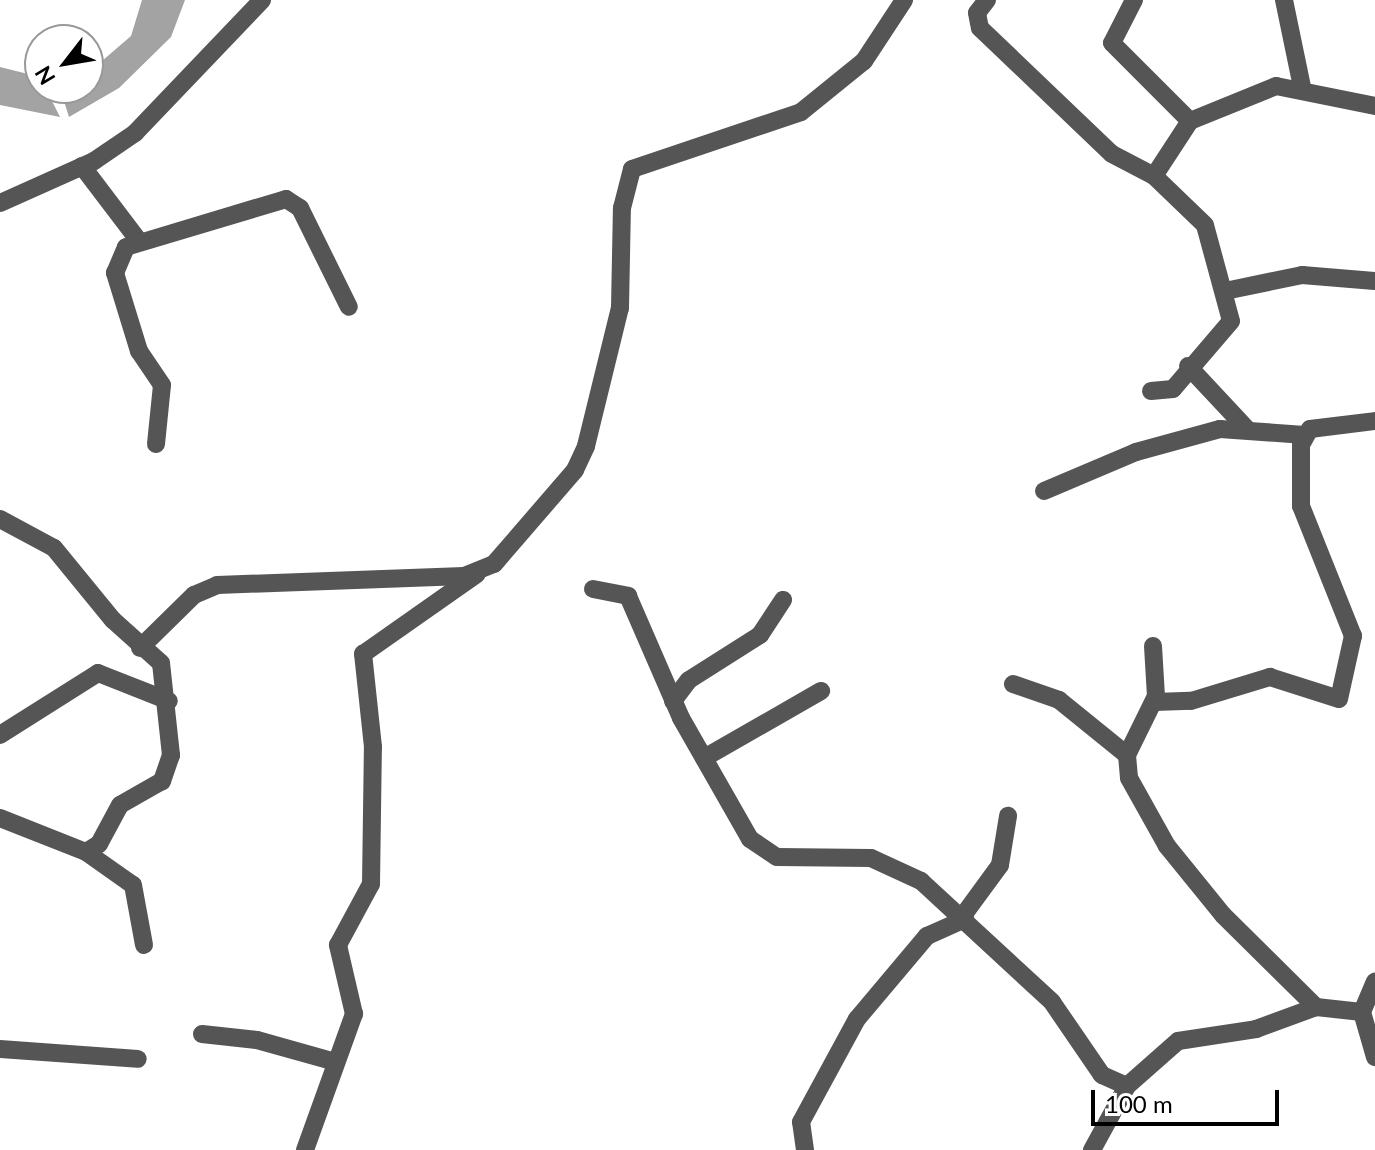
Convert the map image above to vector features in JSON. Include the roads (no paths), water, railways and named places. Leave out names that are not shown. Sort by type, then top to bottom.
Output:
[{"type":"street","points":[[0,203],[82,166],[168,105],[262,0]]},
{"type":"street","points":[[305,1150],[354,1014],[338,945],[371,884],[374,848],[363,654],[479,573],[551,501],[586,446],[620,308],[622,208],[632,169],[801,112],[864,61],[904,0]]},
{"type":"street","points":[[987,0],[977,13],[980,28],[1112,154],[1154,176],[1197,211],[1225,291],[1230,328],[1188,366],[1173,389],[1151,391]]},
{"type":"street","points":[[1134,0],[1112,43],[1190,121]]},
{"type":"street","points":[[1284,0],[1302,87]]},
{"type":"street","points":[[1154,176],[1190,121],[1276,86],[1302,87],[1375,106]]},
{"type":"street","points":[[82,166],[139,241]]},
{"type":"street","points":[[156,444],[161,377],[139,351],[115,273],[119,256],[139,241],[286,199],[300,208],[349,307]]},
{"type":"street","points":[[1225,291],[1302,275],[1375,281]]},
{"type":"street","points":[[1188,366],[1246,428]]},
{"type":"street","points":[[1044,491],[1136,452],[1246,428],[1305,435],[1319,426],[1375,421]]},
{"type":"street","points":[[1154,702],[1191,701],[1270,677],[1329,701],[1343,693],[1353,636],[1301,506],[1305,435]]},
{"type":"street","points":[[0,519],[54,548],[140,648],[161,663],[169,701],[168,771],[154,788],[120,805],[99,844],[86,852]]},
{"type":"street","points":[[140,648],[194,595],[217,585],[479,573]]},
{"type":"street","points":[[593,589],[628,596],[673,701],[750,839],[765,852],[888,862],[964,918],[1052,1002],[1102,1075],[1127,1086]]},
{"type":"street","points":[[673,701],[689,680],[760,635],[783,600]]},
{"type":"street","points":[[1153,646],[1154,702],[1127,755],[1129,778],[1167,846],[1241,935],[1316,1007]]},
{"type":"street","points":[[0,735],[98,673],[169,701]]},
{"type":"street","points":[[1013,684],[1059,700],[1127,755]]},
{"type":"street","points":[[704,758],[821,691]]},
{"type":"street","points":[[2,814],[86,852],[133,885],[144,945]]},
{"type":"street","points":[[782,1150],[803,1146],[801,1122],[857,1019],[927,936],[964,918],[1000,865],[1008,816]]},
{"type":"street","points":[[1375,982],[1362,1012],[1375,1057]]},
{"type":"street","points":[[1092,1150],[1127,1086],[1178,1041],[1256,1029],[1316,1007],[1362,1012]]},
{"type":"street","points":[[202,1034],[257,1040],[336,1062]]},
{"type":"street","points":[[0,1049],[138,1059]]}]
